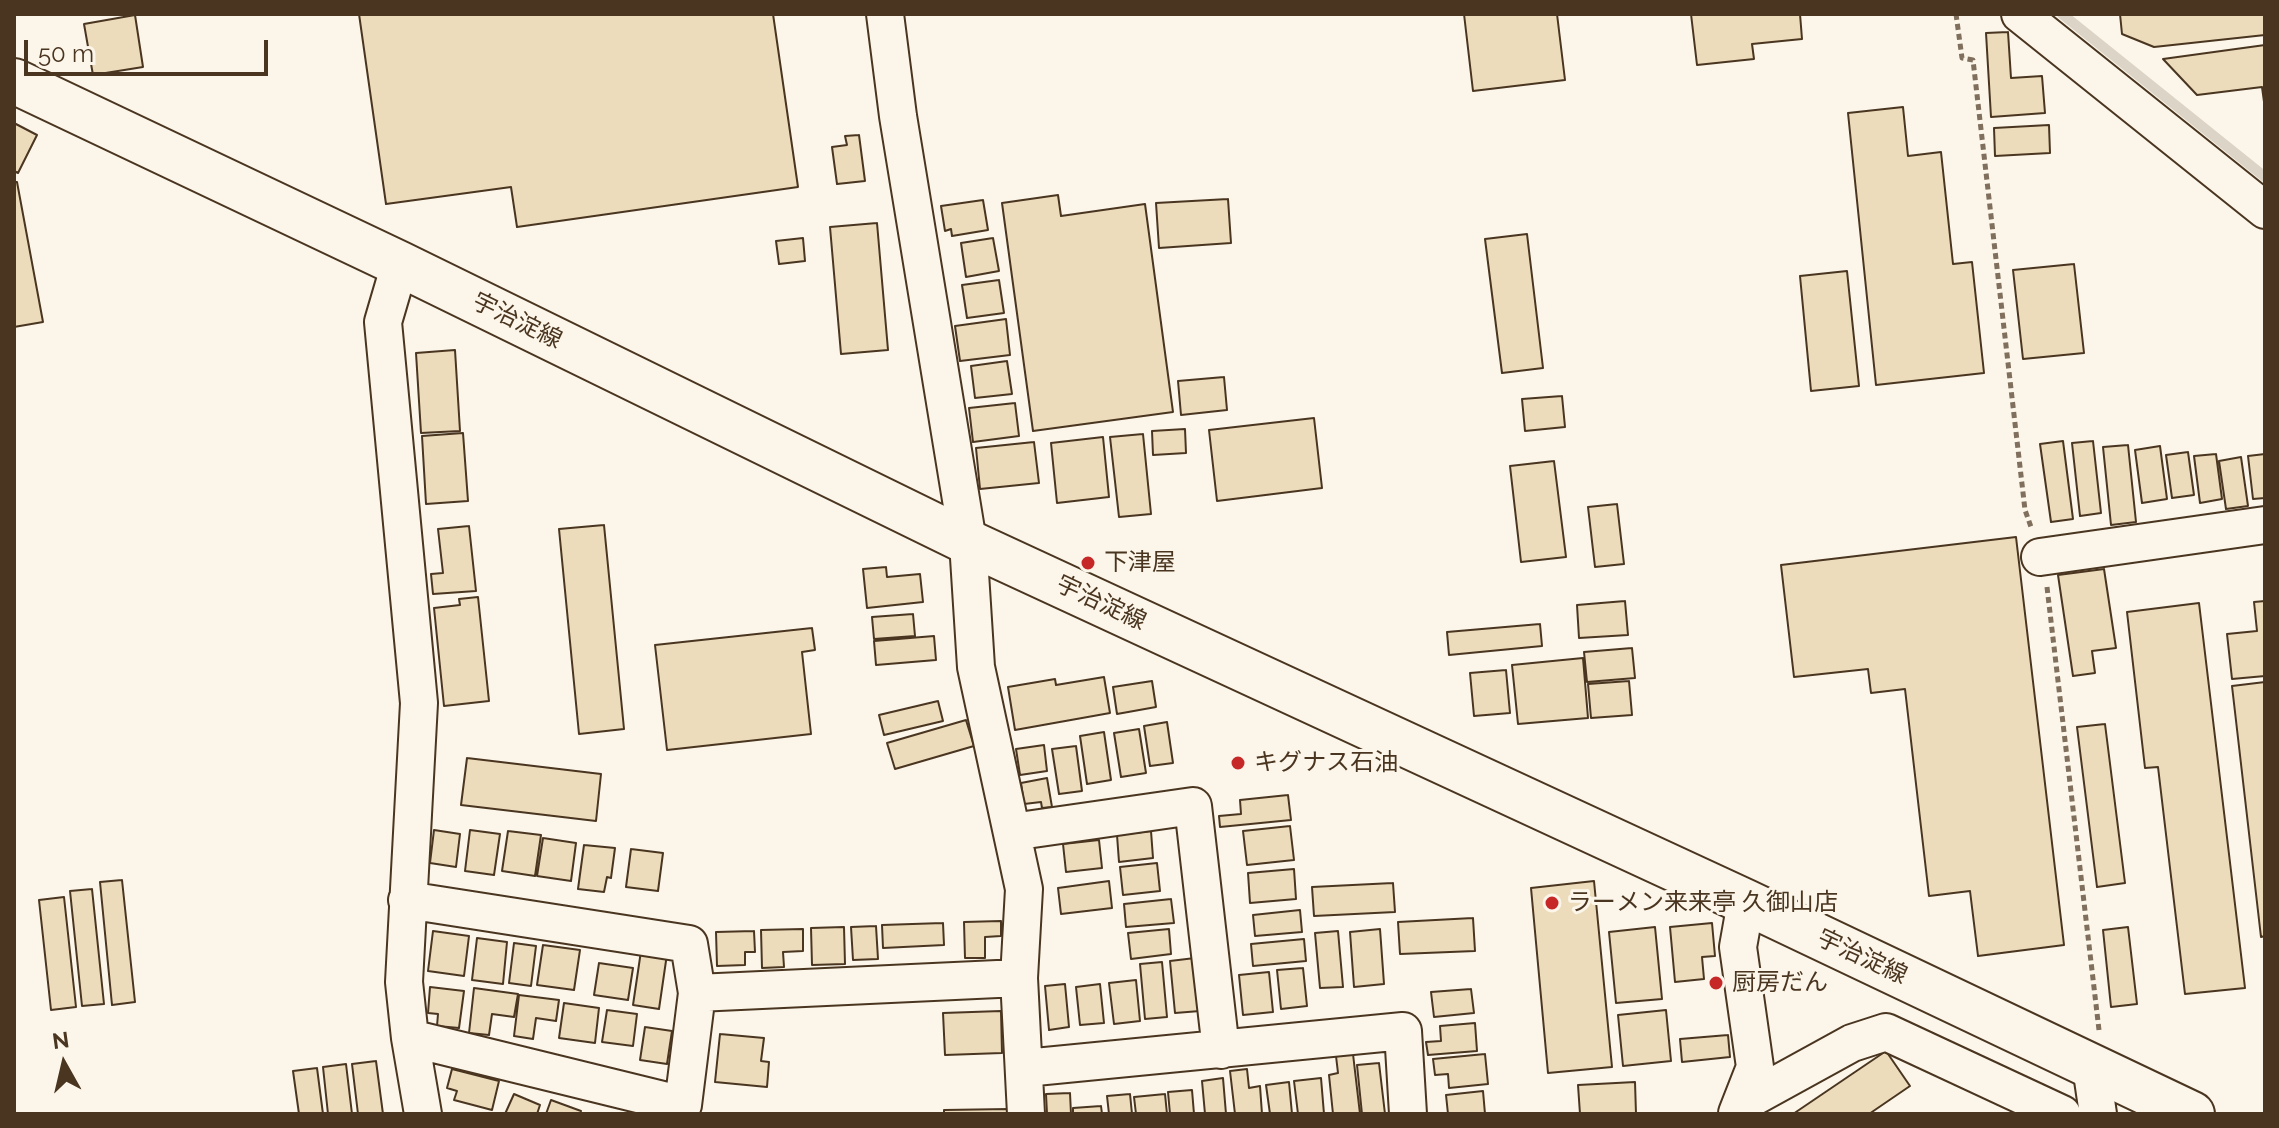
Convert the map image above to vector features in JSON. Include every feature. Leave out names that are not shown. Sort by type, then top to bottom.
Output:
[{"type":"main road","name":"宇治淀線","points":[[14,81],[400,264],[968,542],[1746,902],[2192,1114]]},
{"type":"street","points":[[885,14],[898,116],[968,542],[976,667],[1024,889],[1019,978],[1026,1114]]},
{"type":"street","points":[[2020,14],[2265,210]]},
{"type":"street","points":[[400,264],[383,322],[419,703],[404,982],[423,1114]]},
{"type":"street","points":[[2040,557],[2265,525]]},
{"type":"street","points":[[1012,832],[1193,806],[1221,1050]]},
{"type":"street","points":[[407,900],[689,944],[697,993],[683,1105],[410,1038]]},
{"type":"street","points":[[1739,1109],[1755,1067],[1738,947],[1746,902]]},
{"type":"street","points":[[697,993],[1019,978]]},
{"type":"street","points":[[1025,1068],[1403,1031],[1408,1114]]},
{"type":"street","points":[[1739,1109],[1852,1043],[1886,1032],[2014,1106],[2062,1114]]},
{"type":"street","points":[[2091,1066],[2098,1114]]},
{"type":"path","points":[[1956,14],[1962,58]]},
{"type":"building","points":[[359,14],[773,14],[798,187],[517,227],[511,187],[386,204]]},
{"type":"building","points":[[1464,14],[1557,14],[1565,80],[1473,91]]},
{"type":"building","points":[[1691,14],[1800,14],[1802,39],[1752,44],[1754,59],[1697,65]]},
{"type":"building","points":[[2120,14],[2265,14],[2265,35],[2154,47],[2122,34]]},
{"type":"building","points":[[135,15],[143,67],[93,75],[84,24]]},
{"type":"building","points":[[2008,32],[2011,78],[2042,76],[2045,113],[1991,117],[1986,33]]},
{"type":"building","points":[[2265,45],[2265,109],[2262,87],[2197,95],[2163,59]]},
{"type":"building","points":[[1903,107],[1908,156],[1941,152],[1953,264],[1972,262],[1984,373],[1876,385],[1848,113]]},
{"type":"building","points":[[14,123],[37,135],[18,173],[14,171]]},
{"type":"building","points":[[2049,125],[2050,153],[1995,156],[1994,128]]},
{"type":"building","points":[[859,135],[865,181],[837,184],[832,147],[847,145],[845,136]]},
{"type":"building","points":[[14,182],[17,182],[43,322],[14,327]]},
{"type":"building","points":[[1058,195],[1061,216],[1145,204],[1173,412],[1033,431],[1002,203]]},
{"type":"building","points":[[1228,199],[1231,243],[1159,248],[1156,203]]},
{"type":"building","points":[[983,200],[988,230],[952,236],[951,229],[945,231],[941,206]]},
{"type":"building","points":[[877,223],[888,350],[841,354],[830,227]]},
{"type":"building","points":[[1527,234],[1543,368],[1502,373],[1485,239]]},
{"type":"building","points":[[803,238],[805,261],[779,264],[776,241]]},
{"type":"building","points":[[993,238],[999,271],[966,277],[961,243]]},
{"type":"building","points":[[2074,264],[2084,353],[2023,359],[2013,270]]},
{"type":"building","points":[[1847,271],[1859,386],[1811,391],[1800,276]]},
{"type":"building","points":[[999,280],[1004,313],[967,318],[962,285]]},
{"type":"building","points":[[1006,319],[1010,355],[960,361],[955,326]]},
{"type":"building","points":[[455,350],[460,431],[421,433],[416,353]]},
{"type":"building","points":[[1007,361],[1012,394],[975,398],[971,366]]},
{"type":"building","points":[[1224,377],[1227,410],[1181,415],[1178,381]]},
{"type":"building","points":[[1562,396],[1565,427],[1525,431],[1522,399]]},
{"type":"building","points":[[1015,403],[1019,436],[973,442],[969,408]]},
{"type":"building","points":[[1314,418],[1322,488],[1217,501],[1209,430]]},
{"type":"building","points":[[1185,429],[1186,453],[1153,455],[1152,431]]},
{"type":"building","points":[[463,433],[468,501],[426,504],[422,436]]},
{"type":"building","points":[[1143,434],[1151,514],[1119,517],[1110,437]]},
{"type":"building","points":[[1103,437],[1109,497],[1057,503],[1051,443]]},
{"type":"building","points":[[2063,441],[2073,519],[2051,522],[2040,444]]},
{"type":"building","points":[[2093,441],[2101,513],[2080,516],[2072,443]]},
{"type":"building","points":[[1034,442],[1039,483],[980,489],[976,448]]},
{"type":"building","points":[[2128,445],[2136,522],[2111,525],[2103,447]]},
{"type":"building","points":[[2160,446],[2167,499],[2142,503],[2135,450]]},
{"type":"building","points":[[2188,452],[2194,495],[2172,498],[2166,455]]},
{"type":"building","points":[[2216,454],[2222,499],[2200,503],[2194,456]]},
{"type":"building","points":[[2265,454],[2265,498],[2253,499],[2248,456]]},
{"type":"building","points":[[2241,457],[2248,506],[2226,509],[2219,461]]},
{"type":"building","points":[[1554,461],[1566,557],[1521,562],[1510,466]]},
{"type":"building","points":[[1617,504],[1624,564],[1595,567],[1588,507]]},
{"type":"building","points":[[604,525],[624,729],[579,734],[559,529]]},
{"type":"building","points":[[469,526],[476,591],[433,594],[431,574],[443,573],[438,529]]},
{"type":"building","points":[[2016,537],[2064,945],[1978,956],[1970,891],[1929,896],[1905,689],[1871,693],[1868,669],[1794,677],[1781,565]]},
{"type":"building","points":[[886,567],[887,577],[920,574],[923,602],[867,608],[863,569]]},
{"type":"building","points":[[2104,569],[2116,648],[2092,651],[2095,673],[2073,676],[2058,575]]},
{"type":"building","points":[[478,597],[489,701],[444,706],[434,608],[460,605],[459,599]]},
{"type":"building","points":[[1625,601],[1628,635],[1579,638],[1577,605]]},
{"type":"building","points":[[2265,601],[2265,676],[2232,679],[2227,634],[2257,631],[2254,602]]},
{"type":"building","points":[[2199,603],[2245,988],[2185,994],[2158,767],[2145,768],[2127,612]]},
{"type":"building","points":[[913,614],[915,636],[874,639],[872,617]]},
{"type":"building","points":[[1540,624],[1542,646],[1449,655],[1447,632]]},
{"type":"building","points":[[812,628],[815,650],[802,652],[811,734],[667,750],[655,645]]},
{"type":"building","points":[[934,636],[936,660],[876,665],[874,641]]},
{"type":"building","points":[[1632,648],[1635,678],[1587,682],[1584,652]]},
{"type":"building","points":[[1583,658],[1588,718],[1518,724],[1512,665]]},
{"type":"building","points":[[1506,670],[1510,713],[1474,716],[1470,673]]},
{"type":"building","points":[[1104,677],[1110,713],[1015,730],[1008,687],[1055,679],[1056,685]]},
{"type":"building","points":[[1152,681],[1156,707],[1117,714],[1113,687]]},
{"type":"building","points":[[1629,681],[1632,715],[1591,718],[1588,684]]},
{"type":"building","points":[[2265,682],[2265,936],[2261,937],[2232,686]]},
{"type":"building","points":[[938,701],[943,721],[884,735],[879,715]]},
{"type":"building","points":[[966,720],[974,746],[895,769],[887,743]]},
{"type":"building","points":[[1167,722],[1173,763],[1150,766],[1144,726]]},
{"type":"building","points":[[2105,724],[2125,883],[2097,887],[2077,727]]},
{"type":"building","points":[[1139,729],[1146,773],[1121,777],[1114,733]]},
{"type":"building","points":[[1104,732],[1111,780],[1087,784],[1080,736]]},
{"type":"building","points":[[1044,745],[1047,771],[1020,775],[1016,749]]},
{"type":"building","points":[[1076,746],[1082,791],[1059,794],[1052,749]]},
{"type":"building","points":[[467,758],[601,774],[596,821],[461,805]]},
{"type":"building","points":[[1047,778],[1052,807],[1042,808],[1041,802],[1024,804],[1021,783]]},
{"type":"building","points":[[1288,795],[1291,820],[1220,827],[1219,816],[1241,814],[1240,800]]},
{"type":"building","points":[[1290,826],[1294,860],[1247,865],[1243,831]]},
{"type":"building","points":[[434,830],[460,834],[456,867],[430,863]]},
{"type":"building","points":[[470,830],[500,834],[494,875],[465,871]]},
{"type":"building","points":[[508,831],[541,835],[535,876],[502,871]]},
{"type":"building","points":[[1151,831],[1153,858],[1119,862],[1117,835]]},
{"type":"building","points":[[543,838],[576,843],[571,881],[537,876]]},
{"type":"building","points":[[1099,840],[1102,868],[1066,872],[1063,844]]},
{"type":"building","points":[[584,845],[615,848],[611,878],[607,877],[604,892],[578,889]]},
{"type":"building","points":[[631,849],[663,853],[658,891],[626,887]]},
{"type":"building","points":[[1157,863],[1160,891],[1123,895],[1120,867]]},
{"type":"building","points":[[1294,869],[1296,899],[1250,903],[1248,873]]},
{"type":"building","points":[[122,880],[135,1002],[112,1005],[100,882]]},
{"type":"building","points":[[1109,881],[1112,908],[1061,914],[1058,888]]},
{"type":"building","points":[[1594,881],[1612,1067],[1548,1073],[1531,888]]},
{"type":"building","points":[[1393,883],[1395,912],[1314,916],[1312,887]]},
{"type":"building","points":[[92,889],[104,1004],[82,1006],[70,891]]},
{"type":"building","points":[[64,897],[76,1007],[51,1010],[39,900]]},
{"type":"building","points":[[1171,899],[1174,923],[1126,927],[1124,904]]},
{"type":"building","points":[[1300,910],[1302,932],[1255,936],[1253,915]]},
{"type":"building","points":[[1473,918],[1475,951],[1400,954],[1398,922]]},
{"type":"building","points":[[1001,921],[1001,936],[985,937],[985,958],[965,958],[964,922]]},
{"type":"building","points":[[943,923],[944,945],[883,948],[882,925]]},
{"type":"building","points":[[1712,923],[1715,956],[1702,957],[1704,979],[1675,982],[1670,927]]},
{"type":"building","points":[[876,926],[878,959],[853,960],[851,927]]},
{"type":"building","points":[[844,927],[845,964],[812,965],[811,928]]},
{"type":"building","points":[[1655,927],[1662,999],[1616,1003],[1609,932]]},
{"type":"building","points":[[2128,927],[2137,1004],[2111,1007],[2103,930]]},
{"type":"building","points":[[803,929],[803,951],[783,952],[784,967],[762,968],[761,930]]},
{"type":"building","points":[[1169,929],[1171,954],[1131,959],[1128,933]]},
{"type":"building","points":[[1380,929],[1384,984],[1354,987],[1350,932]]},
{"type":"building","points":[[433,931],[469,936],[464,976],[428,971]]},
{"type":"building","points":[[754,931],[755,952],[745,952],[745,965],[717,966],[716,932]]},
{"type":"building","points":[[1338,931],[1343,987],[1320,988],[1315,933]]},
{"type":"building","points":[[477,938],[507,942],[503,984],[472,980]]},
{"type":"building","points":[[1304,939],[1306,961],[1253,966],[1251,944]]},
{"type":"building","points":[[514,943],[536,946],[531,986],[509,983]]},
{"type":"building","points":[[543,945],[580,950],[574,990],[537,985]]},
{"type":"building","points":[[641,951],[667,954],[659,1009],[633,1005]]},
{"type":"building","points":[[1195,958],[1200,1011],[1175,1013],[1170,961]]},
{"type":"building","points":[[1162,962],[1167,1017],[1145,1019],[1140,964]]},
{"type":"building","points":[[599,963],[633,968],[628,1000],[594,995]]},
{"type":"building","points":[[1303,968],[1307,1006],[1281,1009],[1277,970]]},
{"type":"building","points":[[1269,972],[1273,1012],[1243,1015],[1239,975]]},
{"type":"building","points":[[1136,980],[1140,1021],[1114,1024],[1109,983]]},
{"type":"building","points":[[1065,984],[1069,1027],[1049,1030],[1045,986]]},
{"type":"building","points":[[1100,984],[1104,1023],[1080,1025],[1076,987]]},
{"type":"building","points":[[430,987],[464,991],[459,1028],[437,1026],[438,1014],[428,1013]]},
{"type":"building","points":[[474,988],[518,994],[514,1017],[492,1014],[489,1035],[469,1033]]},
{"type":"building","points":[[1471,989],[1474,1013],[1434,1017],[1431,992]]},
{"type":"building","points":[[519,995],[559,1000],[556,1021],[536,1018],[533,1039],[514,1036]]},
{"type":"building","points":[[564,1003],[599,1008],[595,1043],[559,1038]]},
{"type":"building","points":[[607,1010],[637,1014],[633,1046],[602,1042]]},
{"type":"building","points":[[1666,1010],[1671,1061],[1623,1066],[1618,1015]]},
{"type":"building","points":[[1001,1011],[1002,1053],[945,1055],[943,1013]]},
{"type":"building","points":[[1475,1023],[1477,1051],[1428,1055],[1426,1042],[1441,1041],[1440,1026]]},
{"type":"building","points":[[645,1027],[672,1031],[667,1064],[640,1060]]},
{"type":"building","points":[[720,1034],[764,1038],[761,1061],[769,1062],[767,1087],[715,1082]]},
{"type":"building","points":[[1728,1035],[1730,1057],[1682,1062],[1680,1039]]},
{"type":"building","points":[[1886,1051],[1910,1086],[1869,1114],[1793,1114]]},
{"type":"building","points":[[1353,1054],[1360,1114],[1333,1114],[1329,1075],[1338,1073],[1336,1056]]},
{"type":"building","points":[[1485,1054],[1488,1084],[1449,1088],[1448,1074],[1435,1075],[1433,1059]]},
{"type":"building","points":[[376,1061],[383,1114],[358,1114],[352,1064]]},
{"type":"building","points":[[1379,1063],[1385,1114],[1362,1114],[1357,1065]]},
{"type":"building","points":[[346,1064],[352,1114],[328,1114],[323,1067]]},
{"type":"building","points":[[317,1068],[323,1114],[299,1114],[293,1071]]},
{"type":"building","points":[[452,1069],[499,1081],[492,1110],[454,1100],[457,1091],[447,1088]]},
{"type":"building","points":[[1247,1069],[1249,1088],[1260,1086],[1262,1114],[1235,1114],[1230,1071]]},
{"type":"building","points":[[1223,1078],[1226,1114],[1205,1114],[1202,1081]]},
{"type":"building","points":[[1321,1078],[1324,1114],[1298,1114],[1294,1081]]},
{"type":"building","points":[[1289,1082],[1292,1114],[1270,1114],[1266,1085]]},
{"type":"building","points":[[1635,1082],[1636,1114],[1580,1114],[1578,1085]]},
{"type":"building","points":[[1192,1090],[1194,1114],[1170,1114],[1168,1092]]},
{"type":"building","points":[[1483,1091],[1485,1114],[1448,1114],[1446,1095]]},
{"type":"building","points":[[1070,1093],[1071,1114],[1047,1114],[1046,1094]]},
{"type":"building","points":[[514,1094],[540,1105],[537,1114],[505,1114]]},
{"type":"building","points":[[1130,1094],[1132,1114],[1109,1114],[1107,1096]]},
{"type":"building","points":[[1165,1094],[1167,1114],[1136,1114],[1134,1097]]},
{"type":"building","points":[[551,1100],[581,1111],[580,1114],[546,1114]]},
{"type":"building","points":[[1101,1106],[1102,1114],[1073,1114],[1073,1108]]},
{"type":"building","points":[[1009,1109],[1009,1114],[944,1114],[944,1110]]},
{"type":"waterway","points":[[2062,14],[2265,177]]},
{"type":"place","name":"下津屋","points":[[1088,563]]},
{"type":"place","name":"キグナス石油","points":[[1238,763]]},
{"type":"place","name":"ラーメン来来亭 久御山店","points":[[1552,903]]},
{"type":"place","name":"厨房だん","points":[[1716,983]]}]
